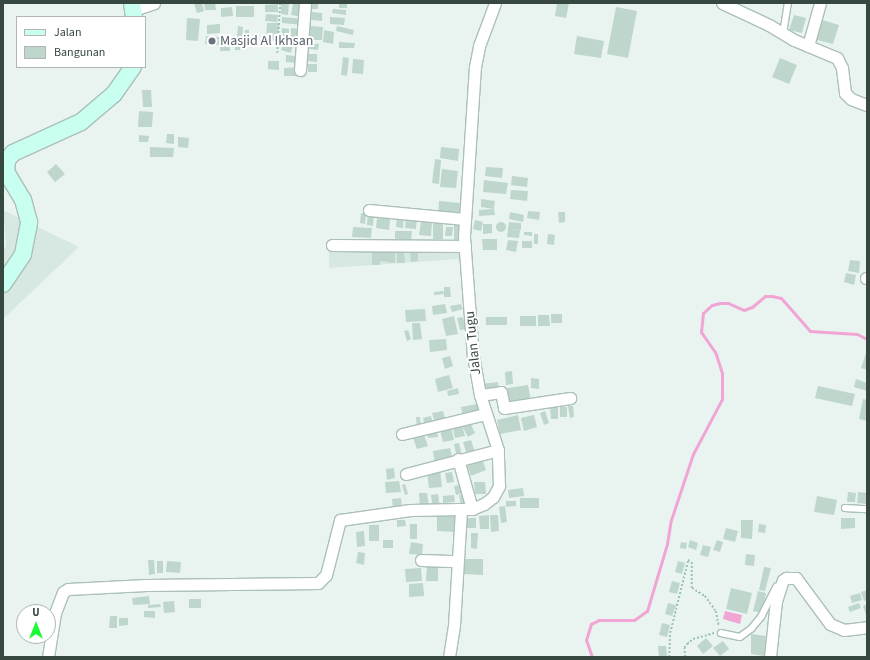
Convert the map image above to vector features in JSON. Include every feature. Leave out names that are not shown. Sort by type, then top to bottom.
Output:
[{"type":"main road","points":[[3,284],[23,254],[29,222],[23,200],[6,172],[7,160],[13,153],[81,122],[114,94],[132,68]]},
{"type":"street","points":[[133,10],[154,3]]},
{"type":"street","points":[[300,70],[305,3]]},
{"type":"street","name":"Jalan Tugu","points":[[466,509],[484,504],[493,497],[499,486],[498,450],[485,414],[472,357],[465,246],[465,219],[475,67],[479,46],[495,3]]},
{"type":"street","points":[[722,3],[808,46],[837,58],[842,68],[845,93],[851,99],[867,105]]},
{"type":"street","points":[[808,46],[820,3]]},
{"type":"street","points":[[369,210],[465,219]]},
{"type":"street","points":[[332,245],[465,246]]},
{"type":"street","points":[[480,395],[501,392],[504,408],[570,398]]},
{"type":"street","points":[[402,434],[485,414]]},
{"type":"street","points":[[406,474],[458,459],[498,450]]},
{"type":"street","points":[[449,657],[454,625],[456,561],[466,509],[458,459]]},
{"type":"street","points":[[48,657],[55,613],[63,592],[68,589],[146,585],[318,583],[326,575],[340,520],[410,510],[466,509]]},
{"type":"street","points":[[421,560],[456,561]]},
{"type":"street","points":[[770,657],[776,601],[783,580],[796,578],[830,624],[844,630],[867,627]]},
{"type":"lane","points":[[783,34],[788,3]]},
{"type":"lane","points":[[845,508],[867,509]]},
{"type":"lane","points":[[721,633],[740,637],[751,630],[761,617],[777,584],[783,580]]},
{"type":"path","points":[[277,53],[280,3]]},
{"type":"path","points":[[669,657],[670,633],[688,560],[692,562],[692,588],[705,596],[716,611],[721,633],[693,639],[684,648],[685,657]]},
{"type":"shaded area","points":[[3,210],[79,247],[3,319],[3,252],[6,244]]},
{"type":"shaded area","points":[[329,240],[460,241],[460,259],[329,268]]},
{"type":"shaded area","points":[[725,611],[742,615],[740,624],[723,619]]},
{"type":"building","points":[[194,3],[202,3],[204,11],[197,13]]},
{"type":"building","points":[[204,3],[215,3],[216,10],[205,10]]},
{"type":"building","points":[[281,3],[289,3],[288,15],[281,14]]},
{"type":"building","points":[[293,3],[305,5],[303,17],[291,15]]},
{"type":"building","points":[[307,3],[318,3],[318,9],[306,9]]},
{"type":"building","points":[[557,3],[569,3],[566,18],[555,16]]},
{"type":"building","points":[[278,4],[278,12],[265,12],[265,5]]},
{"type":"building","points":[[339,4],[347,4],[347,8],[339,8]]},
{"type":"building","points":[[236,6],[254,6],[254,17],[236,17]]},
{"type":"building","points":[[232,7],[233,16],[221,17],[221,8]]},
{"type":"building","points":[[616,7],[637,11],[628,58],[607,54]]},
{"type":"building","points":[[333,9],[346,10],[346,15],[332,13]]},
{"type":"building","points":[[312,12],[322,13],[322,21],[311,20]]},
{"type":"building","points":[[266,14],[278,15],[277,22],[265,21]]},
{"type":"building","points":[[794,15],[806,18],[802,33],[789,30]]},
{"type":"building","points":[[282,17],[304,19],[303,25],[282,23]]},
{"type":"building","points":[[330,17],[345,18],[344,25],[330,24]]},
{"type":"building","points":[[187,18],[200,19],[198,41],[186,40]]},
{"type":"building","points":[[819,19],[839,25],[833,44],[813,39]]},
{"type":"building","points":[[267,23],[279,23],[278,41],[266,40]]},
{"type":"building","points":[[220,24],[220,33],[207,34],[207,25]]},
{"type":"building","points":[[238,26],[243,27],[242,39],[237,38]]},
{"type":"building","points":[[310,26],[323,27],[322,40],[309,40]]},
{"type":"building","points":[[337,26],[354,30],[353,35],[336,31]]},
{"type":"building","points":[[282,28],[289,29],[289,38],[281,38]]},
{"type":"building","points":[[291,28],[301,29],[300,43],[291,42]]},
{"type":"building","points":[[245,30],[249,30],[249,37],[244,36]]},
{"type":"building","points":[[324,30],[334,32],[333,44],[323,42]]},
{"type":"building","name":"Masjid Al Ikhsan","points":[[206,36],[219,37],[219,45],[205,44]]},
{"type":"building","points":[[223,36],[230,36],[230,41],[223,41]]},
{"type":"building","points":[[577,36],[604,41],[601,58],[574,54]]},
{"type":"building","points":[[339,42],[355,43],[354,48],[339,48]]},
{"type":"building","points":[[283,43],[293,45],[291,53],[281,50]]},
{"type":"building","points":[[310,43],[319,44],[318,50],[309,49]]},
{"type":"building","points":[[235,44],[245,44],[245,50],[235,50]]},
{"type":"building","points":[[220,46],[230,46],[230,51],[220,51]]},
{"type":"building","points":[[307,54],[317,54],[317,62],[307,61]]},
{"type":"building","points":[[286,55],[295,56],[295,63],[286,62]]},
{"type":"building","points":[[343,57],[349,58],[347,76],[341,75]]},
{"type":"building","points":[[780,58],[797,65],[789,84],[772,77]]},
{"type":"building","points":[[353,59],[364,60],[363,74],[352,73]]},
{"type":"building","points":[[268,61],[279,61],[279,70],[268,69]]},
{"type":"building","points":[[308,64],[317,64],[317,72],[308,72]]},
{"type":"building","points":[[298,67],[298,76],[284,76],[284,68]]},
{"type":"building","points":[[142,90],[151,90],[152,107],[143,107]]},
{"type":"building","points":[[139,111],[153,112],[152,127],[138,127]]},
{"type":"building","points":[[167,134],[174,134],[174,144],[166,143]]},
{"type":"building","points":[[139,135],[149,136],[148,142],[139,142]]},
{"type":"building","points":[[178,137],[189,138],[188,148],[178,147]]},
{"type":"building","points":[[150,147],[174,148],[173,157],[150,157]]},
{"type":"building","points":[[441,147],[459,149],[458,161],[440,158]]},
{"type":"building","points":[[435,159],[441,160],[439,184],[432,183]]},
{"type":"building","points":[[56,164],[65,174],[55,182],[47,172]]},
{"type":"building","points":[[486,167],[503,168],[502,178],[485,176]]},
{"type":"building","points":[[442,169],[458,171],[456,188],[440,187]]},
{"type":"building","points":[[512,176],[528,178],[527,187],[511,185]]},
{"type":"building","points":[[484,180],[508,183],[506,194],[483,192]]},
{"type":"building","points":[[511,190],[528,191],[527,201],[510,199]]},
{"type":"building","points":[[481,199],[495,201],[494,209],[481,207]]},
{"type":"building","points":[[439,201],[460,203],[459,218],[438,217]]},
{"type":"building","points":[[494,209],[495,215],[479,216],[479,210]]},
{"type":"building","points":[[528,211],[540,212],[539,220],[527,218]]},
{"type":"building","points":[[368,212],[374,213],[373,226],[367,225]]},
{"type":"building","points":[[510,212],[524,215],[523,222],[509,219]]},
{"type":"building","points":[[558,212],[565,212],[565,222],[559,223]]},
{"type":"building","points":[[361,213],[366,214],[365,224],[360,223]]},
{"type":"building","points":[[397,216],[404,216],[403,228],[396,227]]},
{"type":"building","points":[[406,217],[417,218],[416,229],[405,228]]},
{"type":"building","points":[[377,218],[390,219],[389,230],[376,228]]},
{"type":"building","points":[[433,220],[443,220],[443,239],[433,239]]},
{"type":"building","points":[[454,220],[462,220],[462,240],[454,240]]},
{"type":"building","points":[[475,220],[483,222],[481,231],[473,229]]},
{"type":"building","points":[[421,221],[432,221],[431,236],[419,235]]},
{"type":"building","points":[[499,222],[503,222],[505,223],[505,231],[499,232],[496,229],[496,225]]},
{"type":"building","points":[[509,222],[521,223],[521,230],[508,229]]},
{"type":"building","points":[[483,224],[492,224],[492,233],[483,234]]},
{"type":"building","points":[[353,227],[372,228],[371,238],[352,237]]},
{"type":"building","points":[[446,227],[453,227],[452,236],[445,236]]},
{"type":"building","points":[[508,229],[520,230],[519,238],[507,237]]},
{"type":"building","points":[[395,231],[412,231],[411,240],[395,239]]},
{"type":"building","points":[[524,232],[532,232],[532,236],[524,235]]},
{"type":"building","points":[[534,234],[538,234],[538,244],[534,244]]},
{"type":"building","points":[[548,234],[555,235],[554,245],[547,244]]},
{"type":"building","points":[[482,239],[497,239],[497,250],[483,250]]},
{"type":"building","points":[[508,240],[518,241],[516,252],[506,250]]},
{"type":"building","points":[[522,241],[532,241],[532,248],[522,248]]},
{"type":"building","points":[[418,250],[418,261],[411,262],[410,251]]},
{"type":"building","points":[[395,251],[395,263],[380,261],[380,265],[372,265],[372,252]]},
{"type":"building","points":[[404,251],[405,263],[397,263],[397,252]]},
{"type":"building","points":[[850,260],[860,261],[859,273],[848,271]]},
{"type":"building","points":[[846,273],[856,275],[854,285],[844,282]]},
{"type":"building","points":[[444,287],[450,287],[451,297],[444,297]]},
{"type":"building","points":[[443,291],[444,294],[434,295],[434,292]]},
{"type":"building","points":[[445,304],[447,313],[433,315],[432,306]]},
{"type":"building","points":[[461,304],[463,309],[452,312],[450,306]]},
{"type":"building","points":[[425,309],[426,321],[406,322],[405,310]]},
{"type":"building","points":[[551,314],[562,314],[562,323],[551,323]]},
{"type":"building","points":[[538,315],[549,315],[550,326],[538,326]]},
{"type":"building","points":[[454,316],[458,334],[446,336],[442,319]]},
{"type":"building","points":[[520,316],[536,316],[536,326],[520,326]]},
{"type":"building","points":[[463,317],[466,329],[460,330],[457,318]]},
{"type":"building","points":[[486,317],[507,317],[507,325],[486,325]]},
{"type":"building","points":[[412,323],[420,323],[422,339],[413,340]]},
{"type":"building","points":[[408,330],[411,339],[407,341],[404,331]]},
{"type":"building","points":[[446,339],[447,350],[430,352],[429,340]]},
{"type":"building","points":[[867,350],[867,370],[861,368]]},
{"type":"building","points":[[450,356],[453,366],[445,369],[442,358]]},
{"type":"building","points":[[512,371],[513,384],[506,385],[505,372]]},
{"type":"building","points":[[449,375],[453,388],[438,392],[435,379]]},
{"type":"building","points":[[531,378],[539,379],[539,389],[531,388]]},
{"type":"building","points":[[856,379],[867,383],[867,391],[854,387]]},
{"type":"building","points":[[498,382],[499,391],[483,393],[481,384]]},
{"type":"building","points":[[528,385],[531,401],[506,406],[502,389]]},
{"type":"building","points":[[818,386],[855,394],[852,406],[815,398]]},
{"type":"building","points":[[458,388],[459,394],[448,396],[447,391]]},
{"type":"building","points":[[863,399],[867,400],[867,421],[859,419]]},
{"type":"building","points":[[477,404],[479,415],[463,417],[461,407]]},
{"type":"building","points":[[550,406],[558,406],[558,419],[551,419]]},
{"type":"building","points":[[568,406],[573,406],[574,417],[570,418]]},
{"type":"building","points":[[560,407],[567,407],[567,417],[560,417]]},
{"type":"building","points":[[443,411],[445,418],[434,420],[432,413]]},
{"type":"building","points":[[545,411],[549,423],[544,425],[540,413]]},
{"type":"building","points":[[518,415],[521,430],[500,434],[497,420]]},
{"type":"building","points":[[534,415],[537,427],[524,431],[521,418]]},
{"type":"building","points":[[431,416],[433,425],[425,427],[423,418]]},
{"type":"building","points":[[416,417],[420,417],[421,427],[417,427]]},
{"type":"building","points":[[470,422],[475,433],[468,437],[462,426]]},
{"type":"building","points":[[462,426],[465,436],[455,438],[453,429]]},
{"type":"building","points":[[451,427],[454,440],[443,442],[440,430]]},
{"type":"building","points":[[437,431],[438,437],[428,438],[427,433]]},
{"type":"building","points":[[424,435],[428,446],[417,449],[413,438]]},
{"type":"building","points":[[471,440],[475,452],[467,455],[463,442]]},
{"type":"building","points":[[459,443],[462,456],[457,457],[454,444]]},
{"type":"building","points":[[450,448],[453,460],[435,464],[433,451]]},
{"type":"building","points":[[482,459],[486,470],[471,476],[467,465]]},
{"type":"building","points":[[394,468],[395,478],[387,480],[386,469]]},
{"type":"building","points":[[440,470],[442,487],[429,488],[427,472]]},
{"type":"building","points":[[452,472],[454,482],[447,483],[445,473]]},
{"type":"building","points":[[399,481],[401,492],[386,493],[385,482]]},
{"type":"building","points":[[474,482],[485,482],[486,494],[475,494]]},
{"type":"building","points":[[405,484],[408,494],[405,495],[402,485]]},
{"type":"building","points":[[465,484],[467,492],[456,495],[454,486]]},
{"type":"building","points":[[523,488],[524,496],[509,498],[508,490]]},
{"type":"building","points":[[848,492],[856,493],[855,502],[847,502]]},
{"type":"building","points":[[858,492],[867,493],[867,504],[857,503]]},
{"type":"building","points":[[419,493],[427,493],[429,507],[420,507]]},
{"type":"building","points":[[438,494],[440,508],[433,509],[431,495]]},
{"type":"building","points":[[469,494],[470,504],[461,505],[459,495]]},
{"type":"building","points":[[454,495],[455,502],[443,503],[443,496]]},
{"type":"building","points":[[817,496],[837,500],[834,515],[814,512]]},
{"type":"building","points":[[401,498],[402,507],[393,509],[392,499]]},
{"type":"building","points":[[520,498],[539,498],[539,508],[520,508]]},
{"type":"building","points":[[506,501],[516,501],[516,506],[506,507]]},
{"type":"building","points":[[505,506],[507,522],[501,523],[499,507]]},
{"type":"building","points":[[437,514],[456,514],[456,532],[437,531]]},
{"type":"building","points":[[489,515],[489,529],[480,529],[479,516]]},
{"type":"building","points":[[490,515],[498,515],[499,531],[491,532]]},
{"type":"building","points":[[467,518],[476,518],[476,528],[467,528]]},
{"type":"building","points":[[841,518],[855,518],[855,528],[841,529]]},
{"type":"building","points":[[397,520],[405,520],[406,526],[397,527]]},
{"type":"building","points":[[741,520],[753,520],[752,539],[741,538]]},
{"type":"building","points":[[410,524],[417,524],[417,539],[410,539]]},
{"type":"building","points":[[759,524],[766,525],[765,533],[758,532]]},
{"type":"building","points":[[369,525],[379,525],[379,541],[369,541]]},
{"type":"building","points":[[726,528],[738,531],[735,542],[723,539]]},
{"type":"building","points":[[364,531],[365,546],[357,547],[356,532]]},
{"type":"building","points":[[471,533],[478,533],[477,549],[471,548]]},
{"type":"building","points":[[383,540],[393,540],[393,548],[383,548]]},
{"type":"building","points":[[690,540],[698,543],[696,550],[688,547]]},
{"type":"building","points":[[717,540],[723,542],[720,552],[713,550]]},
{"type":"building","points":[[411,542],[423,544],[422,555],[409,554]]},
{"type":"building","points":[[681,542],[687,543],[686,549],[680,548]]},
{"type":"building","points":[[703,545],[711,547],[708,557],[700,555]]},
{"type":"building","points":[[358,552],[365,553],[364,565],[356,563]]},
{"type":"building","points":[[746,554],[755,555],[754,566],[745,565]]},
{"type":"building","points":[[465,559],[483,559],[483,575],[464,574]]},
{"type":"building","points":[[148,560],[154,560],[155,574],[149,575]]},
{"type":"building","points":[[157,561],[163,561],[163,573],[157,573]]},
{"type":"building","points":[[167,561],[181,562],[180,573],[166,572]]},
{"type":"building","points":[[678,561],[685,563],[682,574],[675,572]]},
{"type":"building","points":[[427,565],[438,565],[438,581],[426,581]]},
{"type":"building","points":[[764,567],[771,568],[765,591],[759,590]]},
{"type":"building","points":[[421,568],[422,581],[406,582],[405,569]]},
{"type":"building","points":[[672,581],[680,583],[677,594],[669,592]]},
{"type":"building","points":[[423,583],[424,596],[409,597],[409,584]]},
{"type":"building","points":[[731,588],[752,593],[747,614],[726,609]]},
{"type":"building","points":[[867,590],[867,600],[864,601],[861,592]]},
{"type":"building","points":[[758,591],[766,593],[762,613],[753,611]]},
{"type":"building","points":[[860,593],[862,600],[852,603],[850,596]]},
{"type":"building","points":[[149,596],[150,604],[133,605],[132,598]]},
{"type":"building","points":[[189,599],[201,599],[201,608],[189,608]]},
{"type":"building","points":[[174,601],[175,612],[164,613],[163,602]]},
{"type":"building","points":[[668,603],[676,605],[672,616],[665,614]]},
{"type":"building","points":[[859,603],[861,608],[850,612],[848,607]]},
{"type":"building","points":[[160,604],[161,607],[148,608],[148,605]]},
{"type":"building","points":[[867,604],[867,617],[863,606]]},
{"type":"building","points":[[144,611],[155,611],[155,618],[144,617]]},
{"type":"building","points":[[110,616],[117,616],[117,628],[109,628]]},
{"type":"building","points":[[119,618],[128,618],[128,625],[119,626]]},
{"type":"building","points":[[662,623],[670,625],[667,637],[659,635]]},
{"type":"building","points":[[751,634],[766,636],[764,656],[751,654]]},
{"type":"building","points":[[706,638],[713,646],[703,654],[697,646]]},
{"type":"building","points":[[723,641],[729,649],[720,656],[713,648]]},
{"type":"building","points":[[658,646],[666,646],[667,657],[659,657]]},
{"type":"waterway","points":[[592,657],[586,640],[591,624],[599,620],[634,620],[647,611],[667,544],[671,520],[693,454],[722,399],[722,373],[715,352],[701,332],[703,313],[712,305],[720,303],[728,303],[744,310],[752,307],[765,296],[772,296],[781,298],[810,331],[857,334],[867,339]]},
{"type":"place","name":"Masjid Al Ikhsan","points":[[212,41]]}]
